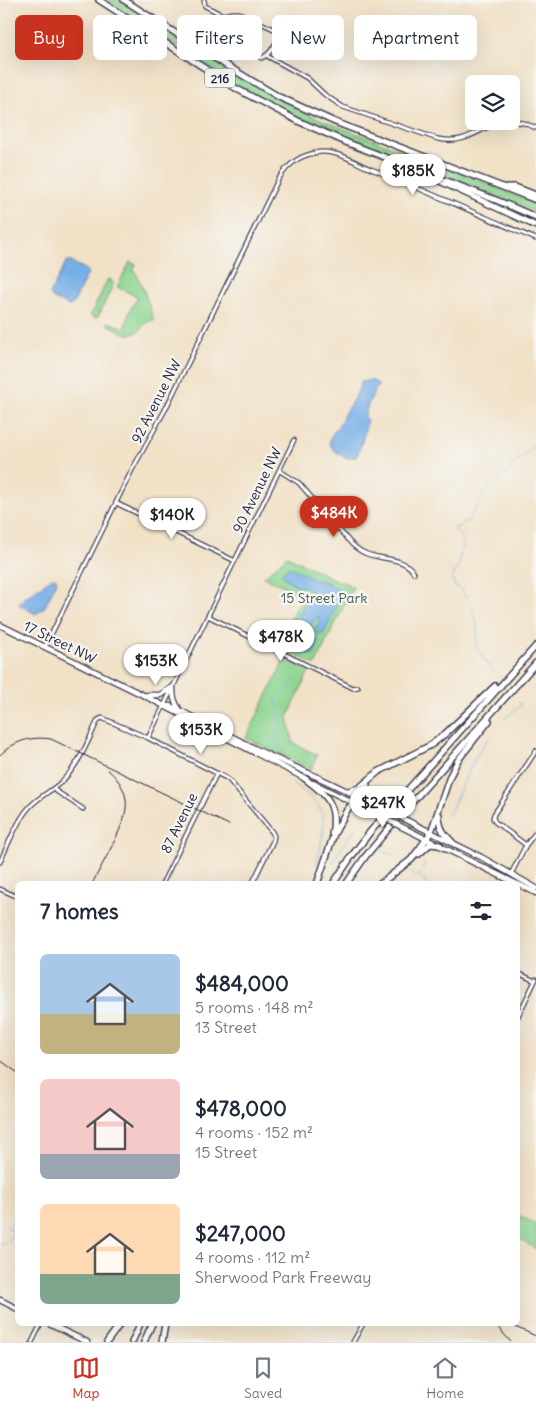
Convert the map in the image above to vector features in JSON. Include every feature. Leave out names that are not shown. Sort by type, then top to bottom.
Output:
[{"type":"highway","name":"216","points":[[99,0],[229,84],[277,111],[312,128],[536,217]]},
{"type":"highway","name":"216","points":[[124,0],[279,97],[334,122],[536,200]]},
{"type":"highway","points":[[128,0],[132,5]]},
{"type":"highway","points":[[414,167],[430,177],[536,226]]},
{"type":"highway","points":[[501,186],[515,187],[536,196]]},
{"type":"highway","points":[[335,881],[350,857],[370,832],[536,646]]},
{"type":"highway","points":[[348,881],[389,828],[536,663]]},
{"type":"highway","points":[[348,791],[359,788],[378,772],[426,748],[445,734],[493,688],[511,674]]},
{"type":"highway","points":[[410,861],[431,832],[450,776],[458,760],[517,684]]},
{"type":"highway","points":[[318,881],[330,844],[340,822],[357,796],[372,779],[386,768]]},
{"type":"highway","points":[[304,778],[323,793],[331,806],[334,823],[330,844]]},
{"type":"highway","points":[[442,800],[439,817],[440,827],[454,844]]},
{"type":"highway","points":[[384,881],[430,844],[440,845]]},
{"type":"highway","points":[[105,1342],[118,1326]]},
{"type":"highway","points":[[132,1342],[139,1326]]},
{"type":"highway","points":[[144,1342],[151,1326]]},
{"type":"highway","points":[[162,1342],[165,1326]]},
{"type":"main road","name":"17 Street NW","points":[[0,625],[143,695],[353,802]]},
{"type":"main road","points":[[143,695],[158,696],[173,687]]},
{"type":"main road","points":[[173,687],[174,702],[181,711]]},
{"type":"main road","name":"17 Street NW","points":[[164,706],[170,706],[181,711],[264,753],[348,791],[431,832],[536,888]]},
{"type":"main road","points":[[353,802],[511,881]]},
{"type":"main road","points":[[520,885],[536,893]]},
{"type":"main road","points":[[0,1300],[15,1308]]},
{"type":"main road","points":[[53,1326],[87,1342]]},
{"type":"main road","points":[[56,1326],[60,1329]]},
{"type":"street","points":[[204,0],[205,6],[220,14],[239,13],[278,31],[270,52],[267,56],[262,58]]},
{"type":"street","points":[[267,56],[307,78],[325,95],[343,107],[438,139],[451,141],[463,139],[481,130]]},
{"type":"street","points":[[520,122],[536,128]]},
{"type":"street","name":"92 Avenue NW","points":[[45,647],[132,470],[165,410],[278,180],[287,167],[302,157],[322,152],[332,154],[380,172],[536,239]]},
{"type":"street","name":"90 Avenue NW","points":[[148,738],[294,440]]},
{"type":"street","points":[[280,471],[299,483],[356,549],[371,556],[395,560],[409,567],[414,573]]},
{"type":"street","points":[[116,503],[235,561]]},
{"type":"street","points":[[208,616],[353,688],[358,687]]},
{"type":"street","points":[[0,862],[25,812],[34,802],[61,782],[76,764],[98,720],[102,718],[148,738],[228,780],[274,836],[253,881]]},
{"type":"street","points":[[526,844],[495,822],[493,818],[536,751]]},
{"type":"street","name":"87 Avenue","points":[[163,881],[217,773]]},
{"type":"street","points":[[53,788],[83,808]]},
{"type":"street","points":[[511,874],[526,844],[536,832]]},
{"type":"street","points":[[0,889],[15,896]]},
{"type":"street","points":[[520,974],[535,980],[520,1012]]},
{"type":"street","points":[[32,1342],[40,1326]]},
{"type":"street","points":[[354,1342],[362,1326]]},
{"type":"green space","points":[[105,0],[119,0],[142,15],[128,15]]},
{"type":"green space","points":[[167,31],[177,38],[177,46],[167,40]]},
{"type":"green space","points":[[198,60],[212,60],[256,87],[304,112],[536,204],[536,212],[299,118],[232,82]]},
{"type":"green space","points":[[130,262],[136,265],[133,271],[135,271],[143,288],[154,320],[146,323],[133,334],[125,333],[107,324],[108,322],[125,328],[130,310],[138,297],[117,287]]},
{"type":"green space","points":[[108,279],[113,283],[112,287],[98,317],[95,318],[90,313]]},
{"type":"green space","name":"15 Street Park","points":[[287,556],[353,587],[315,665],[277,646],[303,595],[264,577]]},
{"type":"green space","points":[[285,659],[309,671],[288,717],[293,743],[317,755],[311,769],[246,738]]},
{"type":"green space","points":[[520,1216],[536,1224],[536,1249],[520,1239]]},
{"type":"water","points":[[69,261],[87,270],[88,273],[73,304],[69,306],[52,298],[50,294],[66,262]]},
{"type":"water","points":[[371,380],[377,383],[378,386],[367,409],[362,443],[356,457],[347,458],[333,448],[330,444],[330,438],[341,423],[361,382]]},
{"type":"water","points":[[289,567],[314,580],[329,583],[330,586],[336,587],[342,594],[324,633],[319,635],[315,630],[320,620],[319,617],[312,624],[312,631],[317,640],[316,649],[313,654],[308,654],[305,651],[308,639],[306,634],[296,644],[288,641],[305,603],[313,594],[303,586],[299,587],[286,579],[282,573]]},
{"type":"water","points":[[52,578],[57,580],[45,607],[36,614],[19,605],[22,600]]},
{"type":"waterway","points":[[466,597],[459,587],[455,587],[452,578],[459,564],[463,547],[462,537],[455,531],[456,527],[460,527],[462,523],[468,521],[492,484],[507,473],[524,456],[533,446],[536,439]]},
{"type":"waterway","points":[[470,605],[476,619],[477,649],[494,672]]},
{"type":"waterway","points":[[285,757],[275,736],[282,721],[276,700],[296,678]]},
{"type":"waterway","points":[[505,719],[521,705],[519,702]]},
{"type":"waterway","points":[[448,816],[476,756],[489,738]]},
{"type":"waterway","points":[[292,783],[315,802],[323,816],[322,837],[316,865]]},
{"type":"waterway","points":[[333,863],[338,852],[354,830],[356,831]]},
{"type":"waterway","points":[[381,851],[395,855]]},
{"type":"waterway","points":[[424,863],[420,877],[425,881]]},
{"type":"waterway","points":[[411,872],[415,876],[419,876]]},
{"type":"waterway","points":[[0,1243],[8,1243],[13,1232],[7,1226],[10,1226],[13,1220],[15,1221]]},
{"type":"railway","points":[[0,755],[11,746],[23,741],[37,738],[51,739],[229,825]]},
{"type":"railway","points":[[94,881],[125,816],[126,797],[122,787],[108,770]]},
{"type":"railway","points":[[0,1060],[15,1071]]},
{"type":"railway","points":[[497,1326],[511,1342]]},
{"type":"railway","points":[[513,1326],[536,1336]]}]
